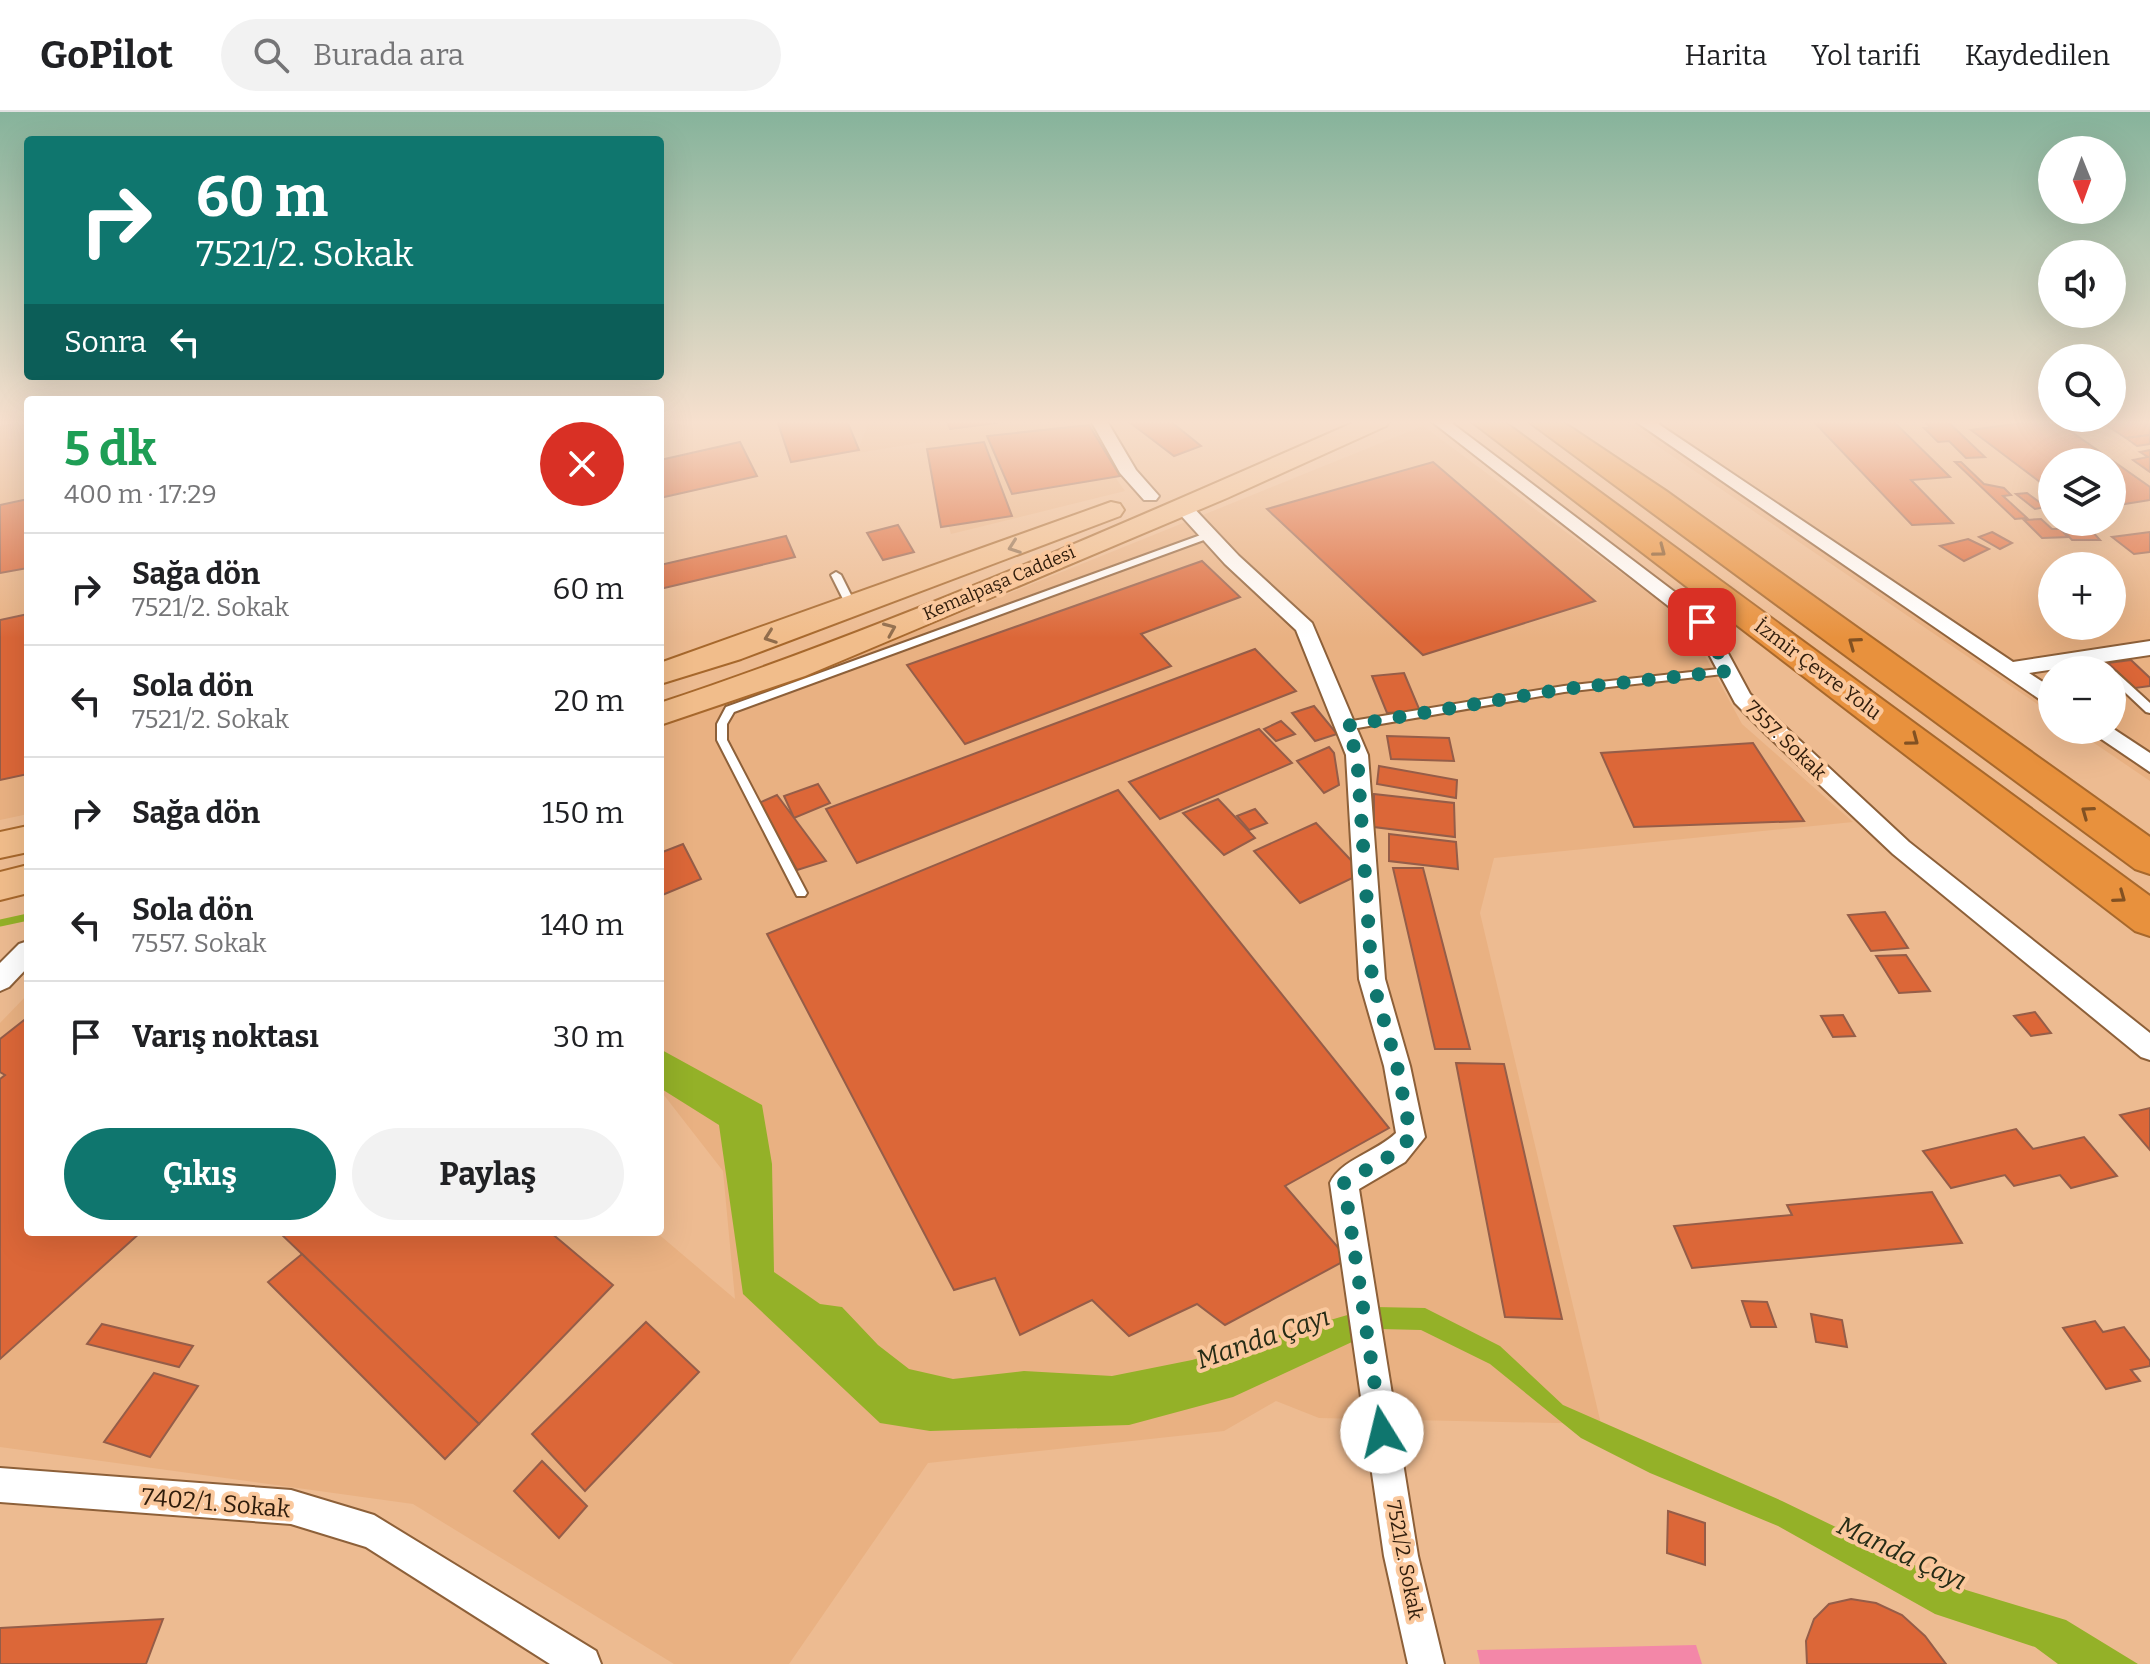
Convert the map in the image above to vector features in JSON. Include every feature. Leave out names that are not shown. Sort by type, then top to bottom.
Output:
[{"type":"highway","name":"İzmir Çevre Yolu","points":[[1582,493],[2150,919]]},
{"type":"highway","name":"İzmir Çevre Yolu","points":[[1648,493],[2150,858]]},
{"type":"main road","name":"Kemalpaşa Caddesi","points":[[664,673],[852,607],[1156,493]]},
{"type":"main road","name":"Kemalpaşa Caddesi","points":[[664,713],[794,669],[1211,493]]},
{"type":"main road","points":[[0,845],[24,840]]},
{"type":"main road","points":[[0,886],[24,880]]},
{"type":"street","name":"7557. Sokak","points":[[1534,493],[1702,622],[1742,698],[1901,848],[2150,1049]]},
{"type":"street","points":[[1750,493],[2038,688]]},
{"type":"street","name":"7521/2. Sokak","points":[[1182,506],[1305,627],[1357,755],[1372,979],[1397,1066],[1411,1137],[1395,1153],[1344,1183],[1401,1556],[1426,1664]]},
{"type":"street","points":[[2123,656],[2150,648]]},
{"type":"street","points":[[2010,669],[2038,667]]},
{"type":"street","points":[[2120,744],[2150,764]]},
{"type":"street","points":[[0,980],[24,955]]},
{"type":"street","name":"7402/1. Sokak","points":[[0,1485],[291,1507],[374,1532],[583,1664]]},
{"type":"lane","points":[[801,893],[722,740],[722,724],[730,710],[1209,535]]},
{"type":"lane","points":[[836,575],[852,607]]},
{"type":"lane","points":[[1346,726],[1564,689],[1728,671]]},
{"type":"lane","points":[[2126,687],[2150,709]]},
{"type":"shaded area","points":[[0,493],[24,493],[24,815],[0,820]]},
{"type":"shaded area","points":[[940,493],[1115,493],[951,534]]},
{"type":"shaded area","points":[[1256,493],[1514,493],[1686,621],[1742,724],[1853,822],[1494,858],[1480,913],[1601,1424],[1319,1418],[1276,1401],[1224,1431],[928,1463],[789,1664],[674,1664],[413,1504],[0,1447],[0,1023],[24,998],[24,1236],[661,1236],[735,1299],[723,1171],[664,1095],[664,722],[832,665]]},
{"type":"shaded area","points":[[1728,493],[2038,493],[2038,536],[2126,536],[2126,493],[2150,493],[2150,781],[2096,744],[2126,744],[2126,656],[2038,656],[2038,704]]},
{"type":"shaded area","points":[[664,1051],[762,1105],[772,1164],[774,1272],[820,1304],[842,1307],[878,1345],[909,1369],[953,1379],[1024,1371],[1112,1376],[1192,1360],[1375,1307],[1425,1308],[1500,1346],[1563,1405],[1782,1501],[1966,1590],[2066,1620],[2138,1664],[2058,1664],[2035,1647],[1935,1614],[1778,1526],[1650,1473],[1581,1438],[1490,1364],[1421,1330],[1380,1329],[1233,1397],[1129,1425],[930,1431],[880,1423],[743,1294],[719,1125],[664,1091]]},
{"type":"shaded area","points":[[1696,1645],[1702,1664],[1480,1664],[1477,1650]]},
{"type":"building","points":[[935,493],[1003,493],[1012,516],[941,527]]},
{"type":"building","points":[[1322,493],[1470,493],[1595,601],[1423,655],[1267,509]]},
{"type":"building","points":[[1882,493],[1924,493],[1953,523],[1912,525]]},
{"type":"building","points":[[1988,493],[2009,493],[2003,496],[2027,518],[2015,519]]},
{"type":"building","points":[[2028,493],[2038,501],[2038,508],[2016,494]]},
{"type":"building","points":[[2126,493],[2150,493],[2150,500],[2126,504]]},
{"type":"building","points":[[24,500],[24,569],[0,573],[0,505]]},
{"type":"building","points":[[2038,519],[2038,534],[2024,520]]},
{"type":"building","points":[[898,525],[914,552],[883,560],[867,533]]},
{"type":"building","points":[[1992,532],[2012,543],[2000,549],[1979,537]]},
{"type":"building","points":[[2150,532],[2150,552],[2134,554],[2112,537]]},
{"type":"building","points":[[786,536],[795,557],[664,588],[664,564]]},
{"type":"building","points":[[2040,536],[2068,537],[2042,538]]},
{"type":"building","points":[[2068,536],[2096,536],[2100,540],[2072,540]]},
{"type":"building","points":[[1968,539],[1989,549],[1964,561],[1940,546]]},
{"type":"building","points":[[1202,561],[1240,597],[1141,634],[1171,666],[965,744],[907,665]]},
{"type":"building","points":[[24,615],[24,775],[0,780],[0,620]]},
{"type":"building","points":[[1255,649],[1296,691],[857,863],[826,809]]},
{"type":"building","points":[[2131,660],[2150,678],[2150,686],[2135,688],[2126,680],[2126,661]]},
{"type":"building","points":[[1404,673],[1420,711],[1387,713],[1372,676]]},
{"type":"building","points":[[1314,706],[1337,734],[1315,741],[1292,713]]},
{"type":"building","points":[[1281,721],[1295,734],[1276,741],[1264,729]]},
{"type":"building","points":[[1259,729],[1292,763],[1160,819],[1129,782]]},
{"type":"building","points":[[1387,736],[1449,738],[1454,761],[1391,759]]},
{"type":"building","points":[[1753,743],[1804,821],[1634,827],[1601,753]]},
{"type":"building","points":[[1329,747],[1334,753],[1339,785],[1324,793],[1297,761]]},
{"type":"building","points":[[1379,766],[1457,780],[1456,798],[1377,784]]},
{"type":"building","points":[[818,784],[830,803],[794,818],[784,796]]},
{"type":"building","points":[[1118,790],[1389,1128],[1285,1186],[1348,1259],[1225,1325],[1197,1304],[1129,1336],[1092,1300],[1020,1335],[995,1278],[954,1290],[767,934]]},
{"type":"building","points":[[1374,794],[1454,803],[1455,837],[1374,827]]},
{"type":"building","points":[[777,795],[826,861],[797,870],[759,803]]},
{"type":"building","points":[[1218,799],[1255,838],[1224,855],[1183,813]]},
{"type":"building","points":[[1255,809],[1267,823],[1249,830],[1237,816]]},
{"type":"building","points":[[1316,823],[1363,873],[1300,903],[1254,851]]},
{"type":"building","points":[[1389,834],[1456,842],[1458,869],[1389,861]]},
{"type":"building","points":[[683,844],[701,879],[664,894],[664,851]]},
{"type":"building","points":[[1393,868],[1423,868],[1470,1049],[1435,1049]]},
{"type":"building","points":[[1885,912],[1908,948],[1871,951],[1848,915]]},
{"type":"building","points":[[1906,955],[1930,991],[1899,993],[1876,956]]},
{"type":"building","points":[[2035,1012],[2051,1033],[2031,1036],[2014,1016]]},
{"type":"building","points":[[1843,1015],[1855,1036],[1833,1037],[1821,1016]]},
{"type":"building","points":[[24,1020],[24,1236],[137,1236],[0,1359],[0,1079],[5,1075],[0,1072],[0,1039]]},
{"type":"building","points":[[1456,1063],[1504,1064],[1562,1319],[1505,1317]]},
{"type":"building","points":[[2150,1108],[2150,1150],[2120,1115]]},
{"type":"building","points":[[2016,1129],[2033,1149],[2084,1137],[2117,1176],[2071,1188],[2060,1175],[2014,1186],[2005,1175],[1951,1188],[1923,1151]]},
{"type":"building","points":[[1932,1192],[1962,1243],[1692,1268],[1674,1226],[1792,1215],[1787,1205]]},
{"type":"building","points":[[283,1236],[555,1236],[613,1285],[479,1424]]},
{"type":"building","points":[[302,1254],[479,1424],[445,1459],[268,1282]]},
{"type":"building","points":[[1742,1301],[1767,1302],[1776,1327],[1751,1327]]},
{"type":"building","points":[[1811,1314],[1842,1320],[1847,1347],[1816,1342]]},
{"type":"building","points":[[2095,1321],[2103,1332],[2124,1327],[2150,1361],[2150,1366],[2131,1370],[2140,1381],[2106,1389],[2063,1328]]},
{"type":"building","points":[[646,1322],[699,1372],[585,1491],[532,1434]]},
{"type":"building","points":[[102,1324],[193,1346],[179,1367],[87,1344]]},
{"type":"building","points":[[154,1373],[198,1386],[150,1457],[104,1442]]},
{"type":"building","points":[[542,1461],[587,1506],[559,1538],[514,1491]]},
{"type":"building","points":[[1668,1511],[1705,1523],[1705,1565],[1667,1553]]},
{"type":"building","points":[[1851,1599],[1876,1603],[1902,1615],[1925,1636],[1946,1664],[1807,1664],[1806,1641],[1814,1619],[1829,1604]]},
{"type":"building","points":[[163,1619],[146,1664],[0,1664],[0,1628]]},
{"type":"waterway","points":[[0,923],[24,918]]},
{"type":"route","points":[[1382,1432],[1344,1183],[1395,1153],[1411,1137],[1397,1066],[1372,979],[1357,755],[1346,726],[1564,689],[1728,671],[1702,622]]},
{"type":"water label","name":"Manda Çayı","points":[[1263,1338]]},
{"type":"water label","name":"Manda Çayı","points":[[1902,1553]]}]
